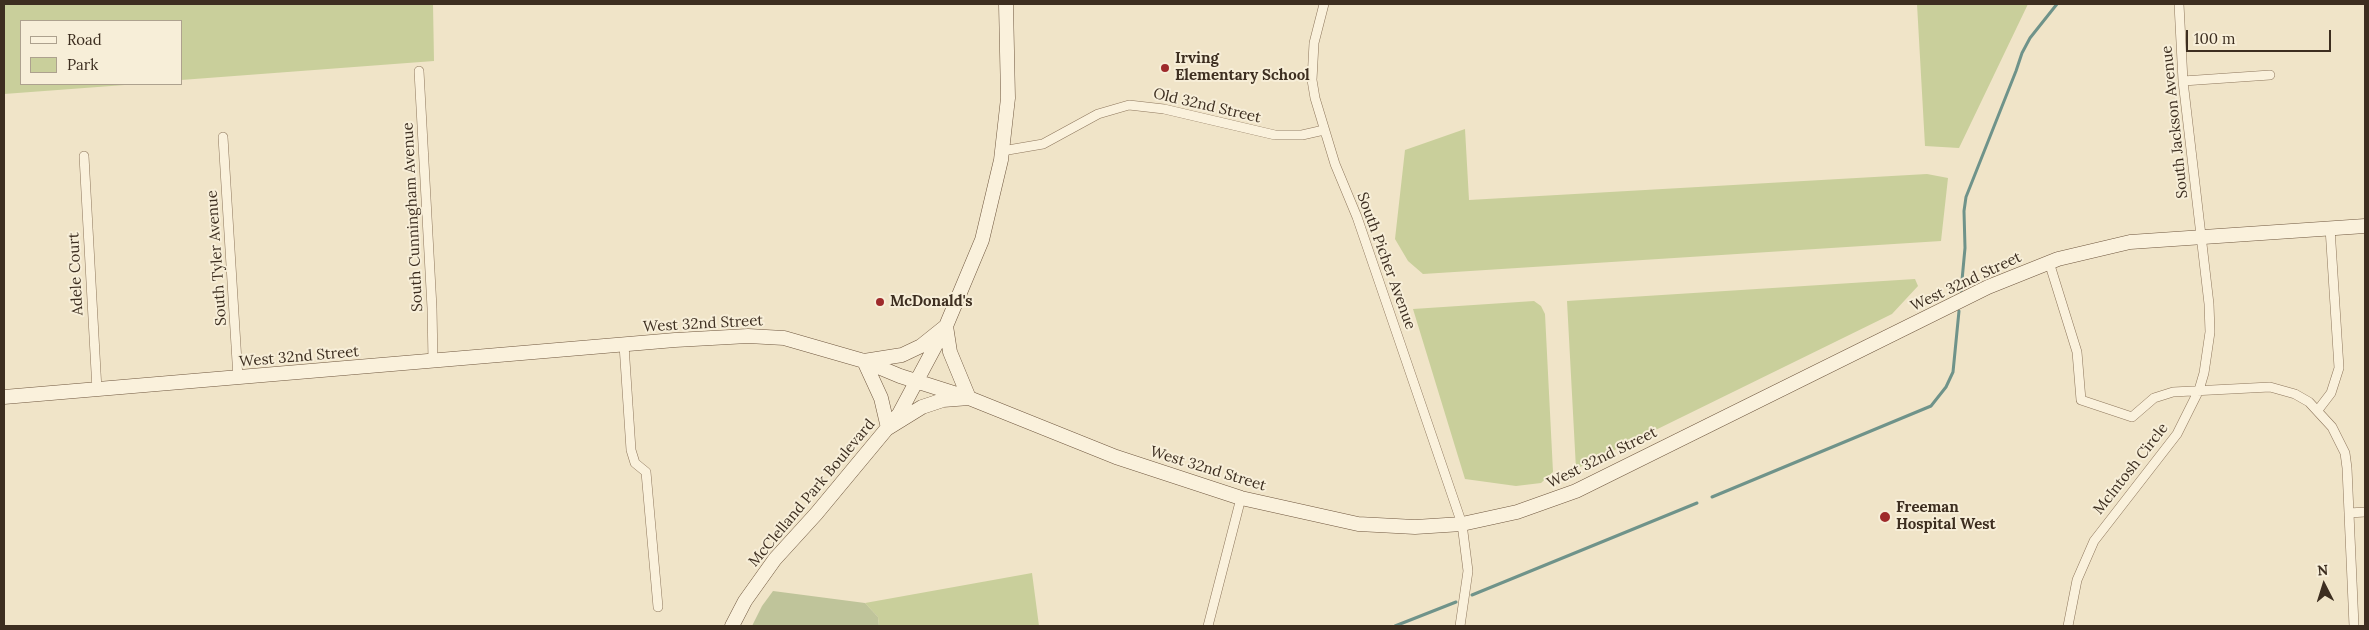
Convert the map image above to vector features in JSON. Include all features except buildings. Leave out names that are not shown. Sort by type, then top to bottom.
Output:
[{"type":"main road","name":"McClelland Park Boulevard","points":[[732,626],[745,601],[770,566],[888,428],[917,381],[946,326],[982,240],[1002,151],[1008,98],[1006,4]]},
{"type":"main road","name":"West 32nd Street","points":[[4,398],[624,345],[748,336],[784,338],[864,361],[969,398],[1116,457],[1241,498],[1358,524],[1415,527],[1462,524],[1517,512],[1576,491],[1988,287],[2049,262],[2075,254],[2130,242],[2365,226]]},
{"type":"main road","points":[[946,326],[950,352],[969,398],[943,400],[922,406],[888,428],[882,398],[864,361],[902,355],[921,346],[946,326]]},
{"type":"street","name":"South Picher Avenue","points":[[1324,4],[1314,43],[1312,80],[1324,130],[1335,164],[1357,217],[1462,524]]},
{"type":"street","name":"South Jackson Avenue","points":[[2179,4],[2183,81],[2202,236]]},
{"type":"street","name":"South Cunningham Avenue","points":[[418,71],[432,290],[434,361]]},
{"type":"street","points":[[2183,81],[2270,75]]},
{"type":"street","name":"Old 32nd Street","points":[[1002,151],[1043,144],[1098,114],[1129,105],[1164,109],[1275,135],[1302,135],[1324,130]]},
{"type":"street","name":"South Tyler Avenue","points":[[223,137],[238,378]]},
{"type":"street","name":"Adele Court","points":[[84,156],[97,390]]},
{"type":"street","points":[[2318,410],[2331,393],[2339,368],[2330,228]]},
{"type":"street","name":"McIntosh Circle","points":[[2068,626],[2076,580],[2094,541],[2177,434],[2199,390],[2210,332],[2202,236]]},
{"type":"street","points":[[2049,262],[2078,352],[2081,400],[2132,417],[2154,398],[2173,392],[2270,386],[2295,394],[2318,410],[2332,427],[2345,452],[2354,626]]},
{"type":"street","points":[[624,345],[631,450],[635,463],[646,472],[658,607]]},
{"type":"street","points":[[1208,626],[1241,498]]},
{"type":"street","points":[[2349,513],[2365,512]]},
{"type":"street","points":[[1460,626],[1468,571],[1462,524]]},
{"type":"green space","points":[[4,4],[433,4],[434,61],[182,80],[182,20],[20,20],[20,85],[125,85],[4,94]]},
{"type":"green space","points":[[1917,4],[2028,4],[1959,148],[1925,146]]},
{"type":"green space","points":[[1465,129],[1469,200],[1927,174],[1948,178],[1941,241],[1423,274],[1408,261],[1395,239],[1405,150]]},
{"type":"green space","points":[[1915,279],[1918,286],[1892,314],[1576,469],[1567,301]]},
{"type":"green space","points":[[1534,301],[1541,306],[1545,314],[1553,472],[1541,483],[1516,486],[1465,479],[1413,309]]},
{"type":"green space","points":[[1032,573],[1039,626],[879,626],[878,617],[865,603]]},
{"type":"green space","points":[[773,591],[865,603],[878,617],[879,626],[752,626],[762,606]]},
{"type":"waterway","points":[[1961,291],[1965,248],[1964,211],[1966,197],[2022,53],[2030,38],[2057,4]]},
{"type":"waterway","points":[[1712,497],[1931,406],[1946,387],[1953,372],[1959,311]]},
{"type":"waterway","points":[[1472,595],[1697,503]]},
{"type":"waterway","points":[[1395,626],[1456,602]]},
{"type":"place","name":"Irving Elementary School","points":[[1165,68]]},
{"type":"place","name":"McDonald's","points":[[880,302]]},
{"type":"place","name":"Freeman Hospital West","points":[[1885,517]]}]
